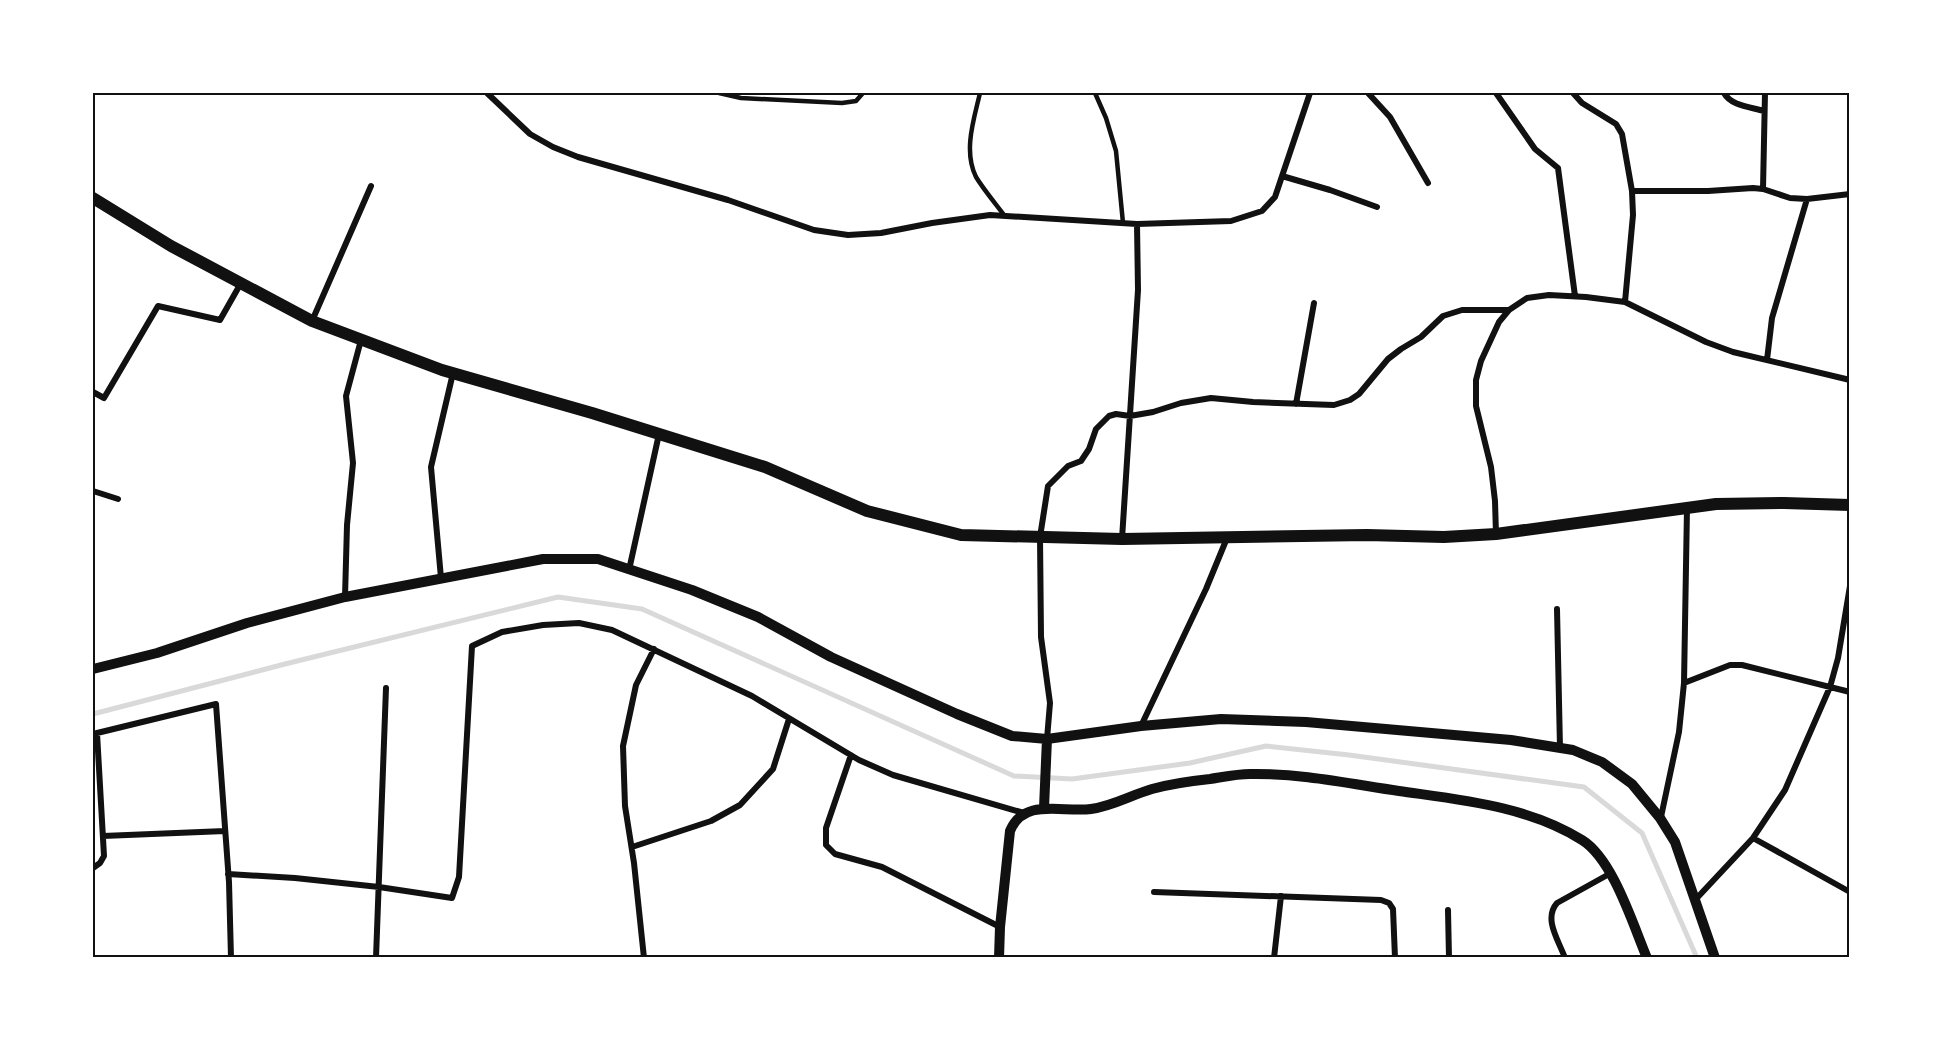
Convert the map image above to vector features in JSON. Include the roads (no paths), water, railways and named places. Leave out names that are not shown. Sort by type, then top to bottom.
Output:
[{"type":"main road","points":[[93,198],[171,246],[312,321],[453,374],[765,467],[867,511],[961,535],[1122,539],[1367,535],[1444,537],[1496,534],[1716,504],[1850,505]]},
{"type":"street","points":[[487,93],[530,134],[578,157],[728,200],[814,230],[848,235],[881,233],[990,214],[1137,224],[1231,221],[1262,211],[1275,197],[1310,93]]},
{"type":"street","points":[[1368,93],[1390,117],[1428,183]]},
{"type":"street","points":[[1496,93],[1535,149],[1558,168],[1575,296]]},
{"type":"street","points":[[1573,93],[1582,103],[1616,124],[1622,134],[1632,191],[1633,215],[1625,302]]},
{"type":"street","points":[[1724,93],[1727,99],[1735,103],[1764,111]]},
{"type":"street","points":[[1763,189],[1765,93]]},
{"type":"street","points":[[1282,176],[1377,207]]},
{"type":"street","points":[[312,321],[371,186]]},
{"type":"street","points":[[1632,191],[1763,189],[1790,198],[1807,199],[1850,194]]},
{"type":"street","points":[[1767,360],[1772,318],[1807,199]]},
{"type":"street","points":[[1122,539],[1138,290],[1137,224]]},
{"type":"street","points":[[93,392],[104,398],[158,306],[220,320],[241,284]]},
{"type":"street","points":[[1496,534],[1491,467],[1476,406],[1476,380],[1481,361],[1499,322],[1509,310],[1527,298],[1549,295],[1575,296],[1625,302],[1706,342],[1733,352],[1850,380]]},
{"type":"street","points":[[1296,405],[1314,303]]},
{"type":"street","points":[[1044,808],[1050,704],[1041,637],[1040,537],[1048,486],[1068,466],[1081,461],[1089,449],[1096,429],[1108,416],[1116,414],[1130,416],[1153,412],[1193,400],[1211,398],[1296,405],[1334,405],[1350,400],[1359,394],[1388,359],[1421,337],[1443,316],[1462,310],[1509,310]]},
{"type":"street","points":[[345,597],[347,525],[353,463],[346,396],[361,340]]},
{"type":"street","points":[[441,578],[431,467],[453,374]]},
{"type":"street","points":[[629,570],[659,434]]},
{"type":"street","points":[[93,491],[118,499]]},
{"type":"street","points":[[1660,818],[1679,732],[1684,682],[1687,508]]},
{"type":"street","points":[[1141,726],[1206,589],[1227,537]]},
{"type":"street","points":[[93,669],[157,653],[247,624],[345,597],[543,559],[598,560],[692,590],[758,616],[831,657],[957,714],[1012,736],[1047,739],[1141,726],[1221,719],[1306,722],[1511,740],[1573,750],[1602,762],[1632,784],[1660,818],[1675,842],[1715,958]]},
{"type":"street","points":[[1696,899],[1753,838],[1785,790],[1830,687],[1838,658],[1850,586]]},
{"type":"street","points":[[1557,609],[1560,748]]},
{"type":"street","points":[[228,874],[295,878],[452,898],[459,877],[472,646],[502,632],[543,625],[579,623],[612,630],[752,696],[851,756],[893,775],[1024,813],[1044,808],[1089,809],[1107,806],[1152,789],[1250,774],[1291,776],[1481,803],[1529,816],[1561,828],[1585,842],[1601,858],[1611,873],[1647,958]]},
{"type":"street","points":[[644,958],[632,847],[625,806],[623,746],[636,685],[654,649]]},
{"type":"street","points":[[1684,682],[1730,665],[1742,664],[1850,692]]},
{"type":"street","points":[[376,958],[386,688]]},
{"type":"street","points":[[93,868],[104,856],[95,734],[216,704],[228,874],[231,958]]},
{"type":"street","points":[[632,847],[711,821],[740,805],[773,769],[789,719]]},
{"type":"street","points":[[851,756],[826,828],[826,845],[835,854],[882,867],[1000,927]]},
{"type":"street","points":[[999,958],[1010,831],[1024,813]]},
{"type":"street","points":[[103,836],[225,831]]},
{"type":"street","points":[[1753,838],[1850,892]]},
{"type":"street","points":[[1556,958],[1564,956],[1552,923],[1551,909],[1557,903],[1611,873]]},
{"type":"street","points":[[1154,892],[1381,900],[1389,903],[1393,909],[1395,958]]},
{"type":"street","points":[[1274,958],[1281,896]]},
{"type":"street","points":[[1448,910],[1449,958]]},
{"type":"lane","points":[[719,93],[741,98],[842,103],[856,101],[863,93]]},
{"type":"lane","points":[[980,93],[970,143],[971,160],[976,176],[1004,215]]},
{"type":"lane","points":[[1095,93],[1106,118],[1116,151],[1123,223]]},
{"type":"waterway","points":[[93,714],[558,597],[642,609],[1014,776],[1072,779],[1190,763],[1266,746],[1584,787],[1642,833],[1697,958]]}]
